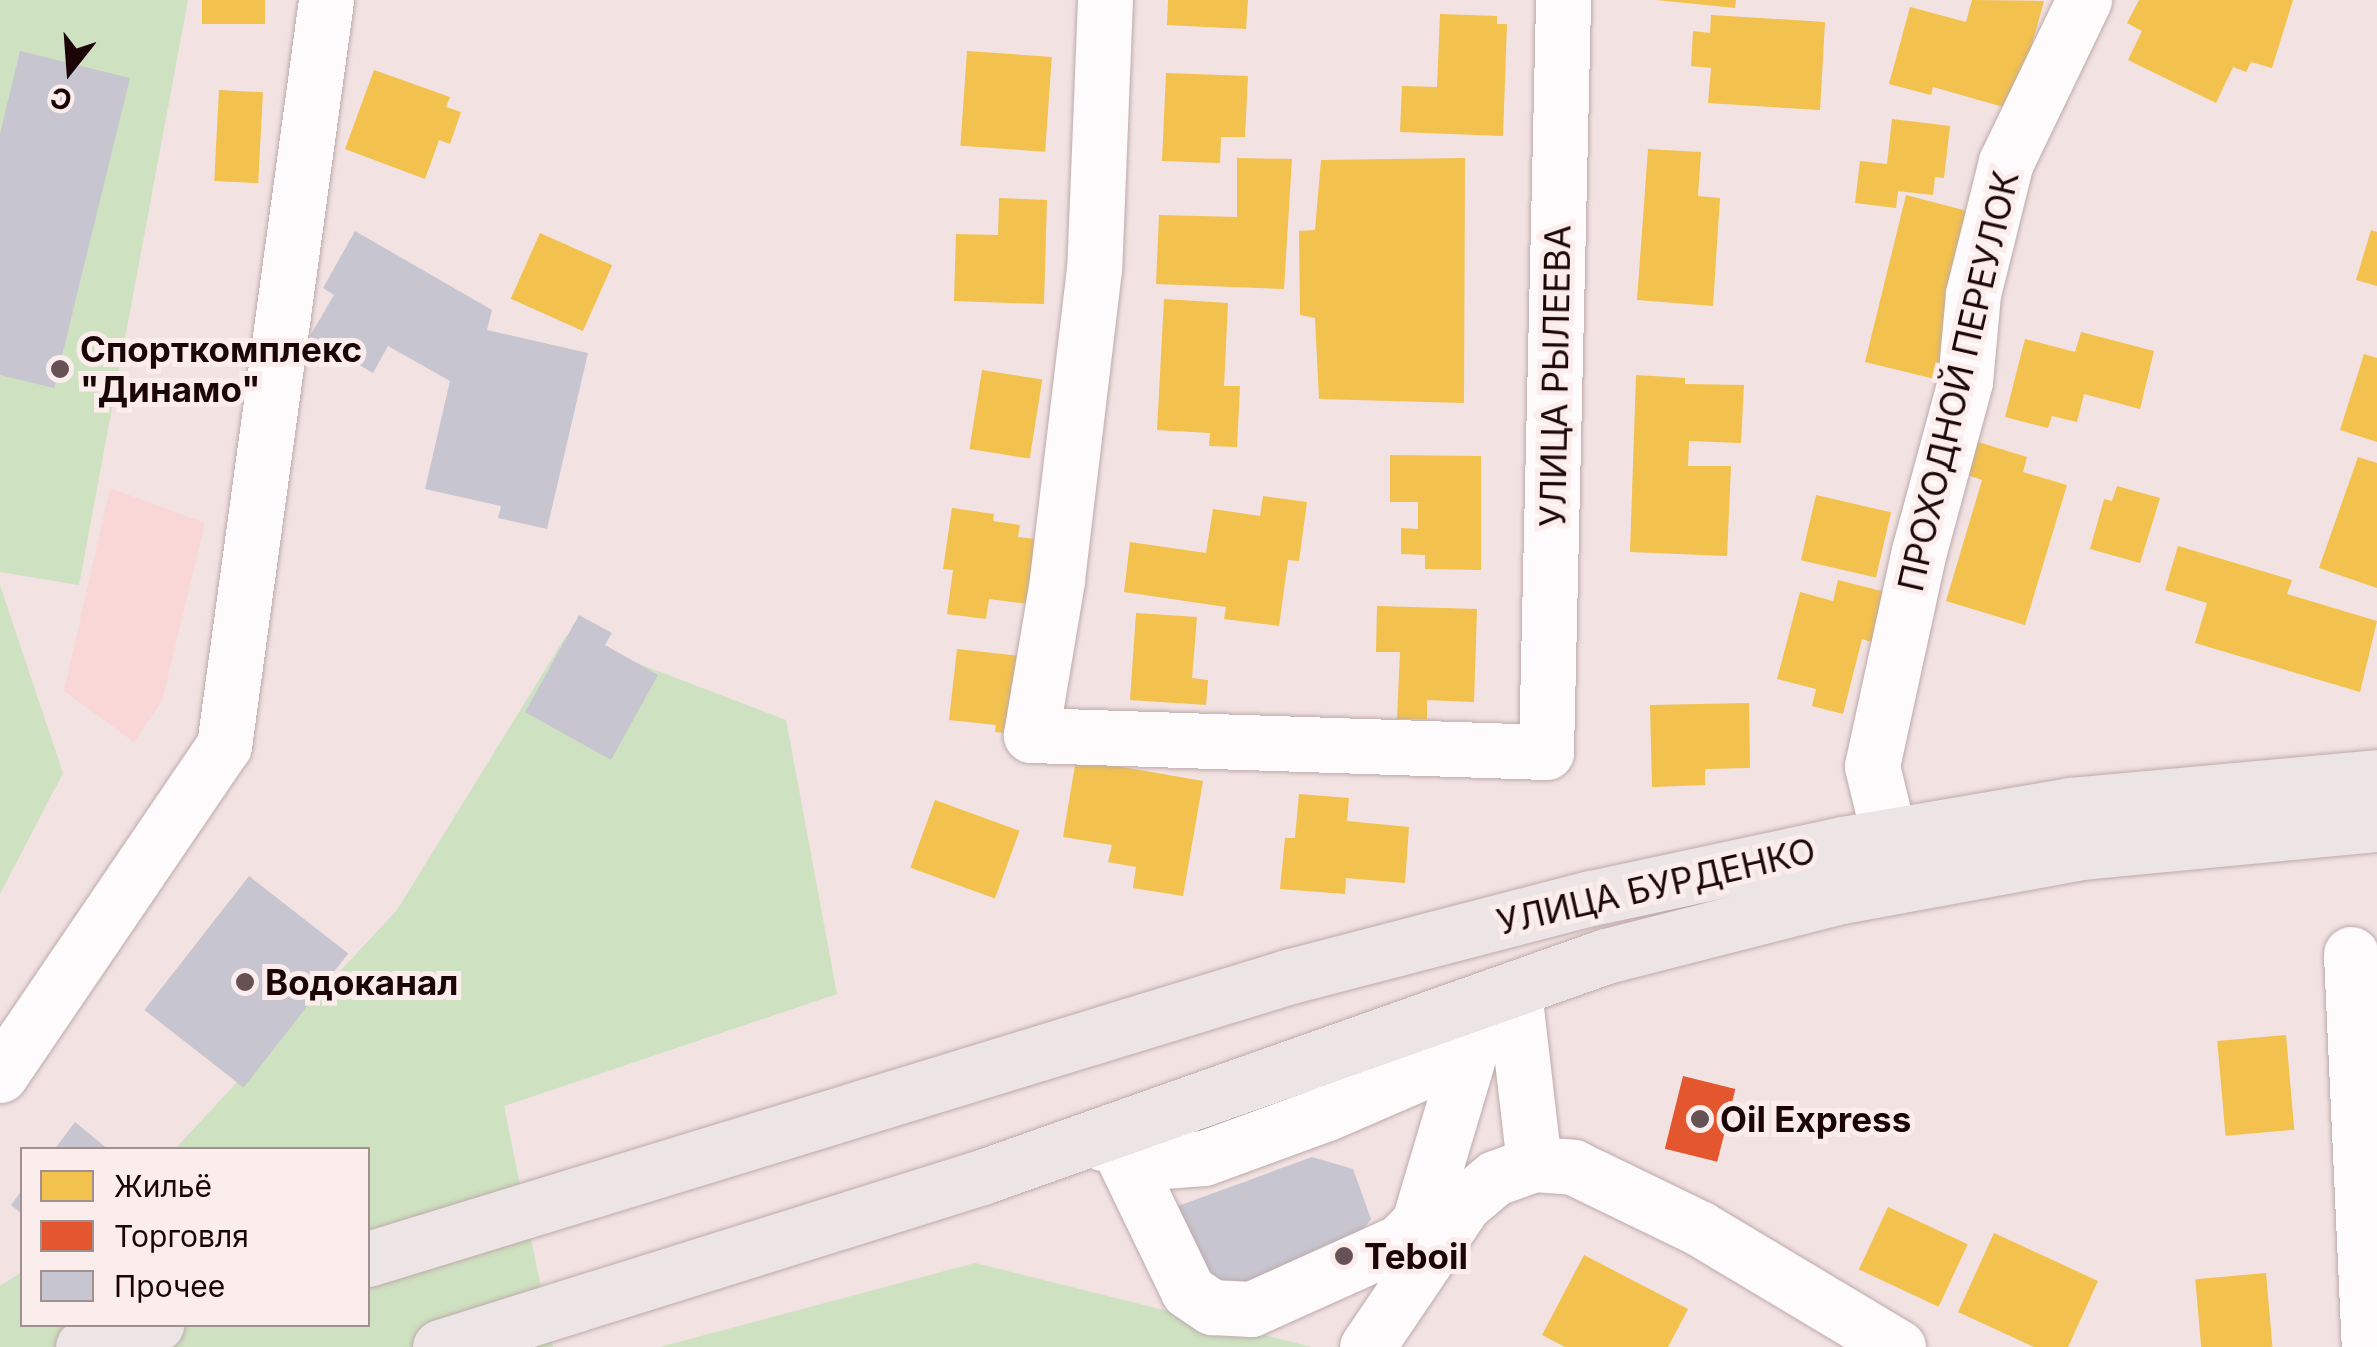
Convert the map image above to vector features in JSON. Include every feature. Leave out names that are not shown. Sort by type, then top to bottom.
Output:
[{"type":"main road","name":"УЛИЦА БУРДЕНКО","points":[[370,1258],[1291,976],[1572,902],[1889,836],[2071,805],[2377,778]]},
{"type":"main road","name":"УЛИЦА БУРДЕНКО","points":[[440,1347],[1489,1015],[1606,956],[1842,896],[2081,852],[2377,824]]},
{"type":"main road","points":[[83,1347],[146,1327]]},
{"type":"street","points":[[0,1075],[224,746],[326,0]]},
{"type":"street","name":"УЛИЦА РЫЛЕЕВА","points":[[1106,0],[1094,269],[1057,581],[1030,735],[1546,752],[1563,0]]},
{"type":"street","name":"ПРОХОДНОЙ ПЕРЕУЛОК","points":[[1889,836],[1872,766],[1880,716],[1964,382],[1973,294],[2006,162],[2084,0]]},
{"type":"street","points":[[2351,954],[2369,1347]]},
{"type":"street","points":[[1116,1142],[1136,1163],[1204,1158],[1327,1113],[1489,1015]]},
{"type":"street","points":[[1116,1142],[1188,1291],[1212,1307],[1251,1309],[1400,1242],[1419,1222],[1489,1015]]},
{"type":"street","points":[[1489,1015],[1534,1164]]},
{"type":"street","points":[[1059,1148],[1116,1142]]},
{"type":"street","points":[[1367,1347],[1464,1204],[1496,1178],[1534,1164],[1573,1167],[1698,1228],[1898,1347]]},
{"type":"shaded area","points":[[110,488],[205,523],[162,701],[134,742],[64,691]]},
{"type":"green space","name":"Спорткомплекс \"Динамо\"","points":[[0,0],[188,0],[79,585],[0,572]]},
{"type":"green space","points":[[0,585],[63,773],[0,894]]},
{"type":"green space","points":[[566,636],[786,720],[837,994],[504,1106],[553,1347],[0,1347],[0,1286],[20,1273],[20,1327],[370,1327],[370,1147],[177,1147],[397,910]]},
{"type":"green space","points":[[975,1263],[1312,1347],[660,1347]]},
{"type":"building: Жильё","points":[[202,0],[265,0],[265,24],[202,24]]},
{"type":"building: Жильё","points":[[1168,0],[1248,0],[1246,29],[1167,25]]},
{"type":"building: Жильё","points":[[1656,0],[1736,0],[1735,8]]},
{"type":"building: Жильё","points":[[1972,0],[2044,1],[2014,110],[1933,87],[1931,95],[1889,84],[1910,7],[1966,22]]},
{"type":"building: Жильё","points":[[2139,0],[2293,0],[2272,68],[2251,62],[2246,72],[2233,67],[2216,103],[2128,60],[2142,31],[2127,23]]},
{"type":"building: Жильё","points":[[1440,14],[1497,16],[1497,24],[1507,24],[1503,136],[1400,132],[1402,86],[1437,87]]},
{"type":"building: Жильё","points":[[1711,15],[1825,22],[1820,110],[1708,103],[1711,68],[1691,66],[1693,31],[1710,33]]},
{"type":"building: Жильё","points":[[967,51],[1052,57],[1045,152],[960,146]]},
{"type":"building: Жильё","points":[[374,70],[450,97],[446,107],[461,112],[450,144],[439,140],[425,179],[345,149]]},
{"type":"building: Жильё","points":[[1166,73],[1248,76],[1245,137],[1221,137],[1220,163],[1162,161]]},
{"type":"building: Жильё","points":[[219,90],[263,92],[258,183],[214,181]]},
{"type":"building: Жильё","points":[[1892,119],[1950,126],[1944,178],[1935,177],[1933,195],[1898,191],[1896,208],[1855,203],[1860,161],[1887,164]]},
{"type":"building: Жильё","points":[[1648,149],[1701,152],[1698,196],[1720,198],[1713,306],[1637,300]]},
{"type":"building: Жильё","points":[[1237,158],[1292,159],[1284,289],[1156,284],[1159,215],[1237,217]]},
{"type":"building: Жильё","points":[[1465,158],[1464,403],[1319,399],[1315,318],[1300,315],[1299,231],[1315,230],[1321,160]]},
{"type":"building: Жильё","points":[[1906,195],[1967,211],[1947,382],[1865,362]]},
{"type":"building: Жильё","points":[[999,198],[1047,200],[1044,304],[954,301],[956,234],[998,235]]},
{"type":"building: Жильё","points":[[2371,230],[2377,232],[2377,286],[2356,280]]},
{"type":"building: Жильё","points":[[540,233],[612,265],[583,331],[511,299]]},
{"type":"building: Жильё","points":[[1164,299],[1228,303],[1224,386],[1240,386],[1237,447],[1209,446],[1210,433],[1157,430]]},
{"type":"building: Жильё","points":[[2081,332],[2154,351],[2140,409],[2084,394],[2077,422],[2052,416],[2048,428],[2005,417],[2025,339],[2075,352]]},
{"type":"building: Жильё","points":[[2364,354],[2377,358],[2377,442],[2340,430]]},
{"type":"building: Жильё","points":[[982,370],[1042,380],[1030,459],[969,449]]},
{"type":"building: Жильё","points":[[1636,375],[1685,378],[1685,384],[1744,385],[1741,443],[1689,441],[1688,466],[1731,466],[1727,556],[1630,552]]},
{"type":"building: Жильё","points":[[1975,441],[2027,457],[2023,472],[2067,485],[2025,625],[1946,601],[1982,480],[1965,474]]},
{"type":"building: Жильё","points":[[1390,455],[1481,456],[1481,570],[1425,569],[1425,555],[1401,554],[1401,528],[1418,529],[1418,502],[1390,502]]},
{"type":"building: Жильё","points":[[2358,457],[2377,463],[2377,588],[2319,568]]},
{"type":"building: Жильё","points":[[2117,486],[2160,498],[2140,563],[2090,549],[2104,499],[2112,501]]},
{"type":"building: Жильё","points":[[1816,495],[1891,512],[1876,578],[1801,560]]},
{"type":"building: Жильё","points":[[1263,496],[1307,502],[1299,561],[1288,560],[1279,626],[1224,619],[1226,607],[1124,592],[1130,542],[1206,553],[1213,509],[1260,516]]},
{"type":"building: Жильё","points":[[952,508],[994,514],[993,521],[1020,525],[1018,537],[1036,539],[1028,604],[989,599],[986,619],[947,614],[953,570],[943,569]]},
{"type":"building: Жильё","points":[[2178,546],[2292,580],[2287,594],[2377,621],[2360,692],[2195,643],[2207,603],[2165,590]]},
{"type":"building: Жильё","points":[[1838,580],[1889,593],[1876,644],[1862,639],[1843,714],[1812,706],[1816,689],[1777,679],[1800,592],[1833,601]]},
{"type":"building: Жильё","points":[[1377,606],[1477,609],[1474,702],[1427,700],[1427,719],[1397,719],[1400,652],[1376,652]]},
{"type":"building: Жильё","points":[[1136,613],[1197,617],[1192,678],[1208,680],[1206,705],[1130,700]]},
{"type":"building: Жильё","points":[[957,649],[1028,657],[1020,734],[995,732],[996,725],[949,720]]},
{"type":"building: Жильё","points":[[1749,703],[1750,768],[1705,769],[1705,785],[1652,787],[1650,705]]},
{"type":"building: Жильё","points":[[1076,759],[1203,781],[1183,896],[1133,888],[1136,867],[1108,862],[1112,845],[1063,837]]},
{"type":"building: Жильё","points":[[1299,794],[1349,798],[1347,821],[1409,827],[1405,883],[1346,878],[1345,894],[1280,889],[1285,838],[1295,838]]},
{"type":"building: Жильё","points":[[935,800],[1020,831],[995,898],[910,868]]},
{"type":"building: Жильё","points":[[2286,1035],[2294,1130],[2226,1136],[2217,1041]]},
{"type":"building: Жильё","points":[[1888,1207],[1968,1244],[1939,1307],[1859,1270]]},
{"type":"building: Жильё","points":[[1994,1233],[2098,1281],[2068,1347],[2034,1347],[1958,1312]]},
{"type":"building: Жильё","points":[[1584,1255],[1688,1309],[1668,1347],[1565,1347],[1542,1335]]},
{"type":"building: Жильё","points":[[2266,1273],[2272,1347],[2201,1347],[2195,1279]]},
{"type":"building: Торговля","points":[[1683,1076],[1735,1089],[1717,1162],[1665,1149]]},
{"type":"building: Прочее","points":[[20,51],[130,78],[54,388],[0,375],[0,134]]},
{"type":"building: Прочее","points":[[355,231],[492,310],[487,330],[588,353],[547,529],[498,518],[501,506],[425,489],[450,381],[388,346],[373,373],[310,336],[334,295],[323,288]]},
{"type":"building: Прочее","points":[[579,615],[612,633],[605,645],[658,675],[611,760],[525,712]]},
{"type":"building: Прочее","name":"Водоканал","points":[[249,876],[348,954],[244,1088],[144,1010]]},
{"type":"building: Прочее","points":[[75,1122],[105,1147],[56,1147]]},
{"type":"building: Прочее","points":[[1312,1157],[1353,1169],[1371,1219],[1341,1258],[1182,1314],[1159,1248],[1178,1206]]},
{"type":"building: Прочее","points":[[20,1193],[20,1212],[11,1205]]},
{"type":"place","name":"Спорткомплекс \"Динамо\"","points":[[60,369]]},
{"type":"place","name":"Водоканал","points":[[245,982]]},
{"type":"place","name":"Oil Express","points":[[1700,1119]]},
{"type":"place","name":"Teboil","points":[[1344,1256]]}]
